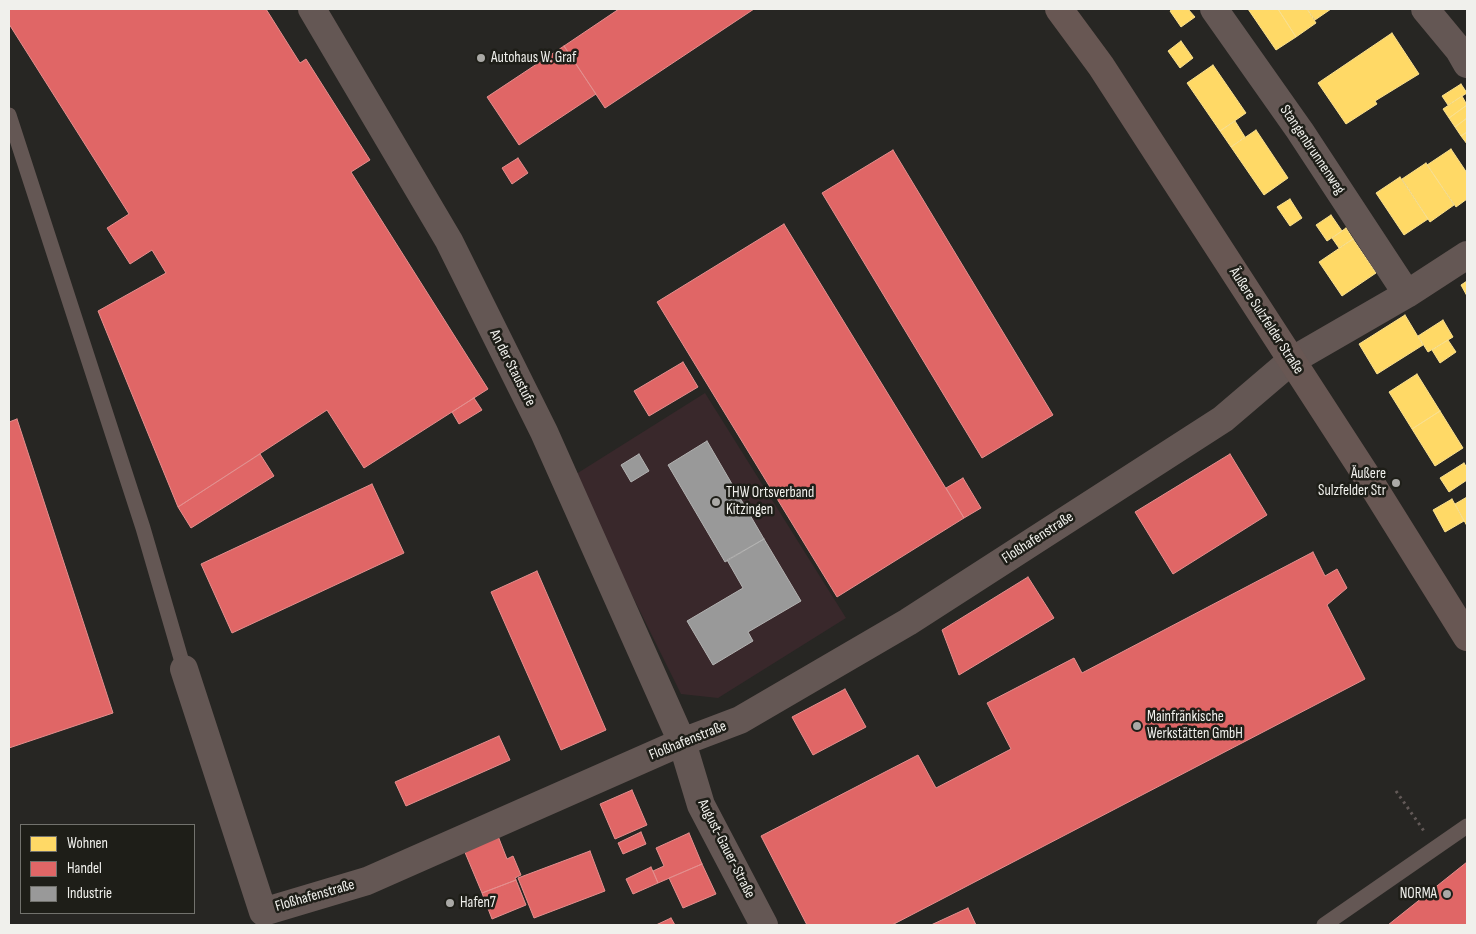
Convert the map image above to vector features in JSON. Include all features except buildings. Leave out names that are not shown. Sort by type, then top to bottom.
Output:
[{"type":"main road","name":"Äußere Sulzfelder Straße","points":[[1059,9],[1101,66],[1366,475],[1467,636]]},
{"type":"street","name":"An der Staustufe","points":[[312,9],[449,241],[544,432],[682,742]]},
{"type":"street","name":"Stangenbrunnenweg","points":[[1214,9],[1300,131],[1407,294]]},
{"type":"street","points":[[1425,9],[1459,50],[1467,64]]},
{"type":"street","points":[[1291,361],[1407,294],[1467,255]]},
{"type":"street","name":"Floßhafenstraße","points":[[184,668],[263,912],[367,881],[682,742],[740,720],[908,622],[1223,419],[1291,361]]},
{"type":"street","name":"August-Gauer-Straße","points":[[682,742],[701,805],[764,925]]},
{"type":"lane","points":[[9,116],[143,528],[184,668]]},
{"type":"lane","points":[[1324,925],[1467,826]]},
{"type":"path","points":[[1396,791],[1436,848]]},
{"type":"shaded area","points":[[705,393],[846,618],[718,698],[681,694],[573,476]]},
{"type":"place","name":"Autohaus W. Graf","points":[[481,58]]},
{"type":"place","name":"Äußere Sulzfelder Str","points":[[1396,483]]},
{"type":"place","name":"THW Ortsverband Kitzingen","points":[[716,502]]},
{"type":"place","name":"Mainfränkische Werkstätten GmbH","points":[[1137,726]]},
{"type":"place","name":"NORMA","points":[[1447,894]]},
{"type":"place","name":"Hafen7","points":[[450,903]]}]
